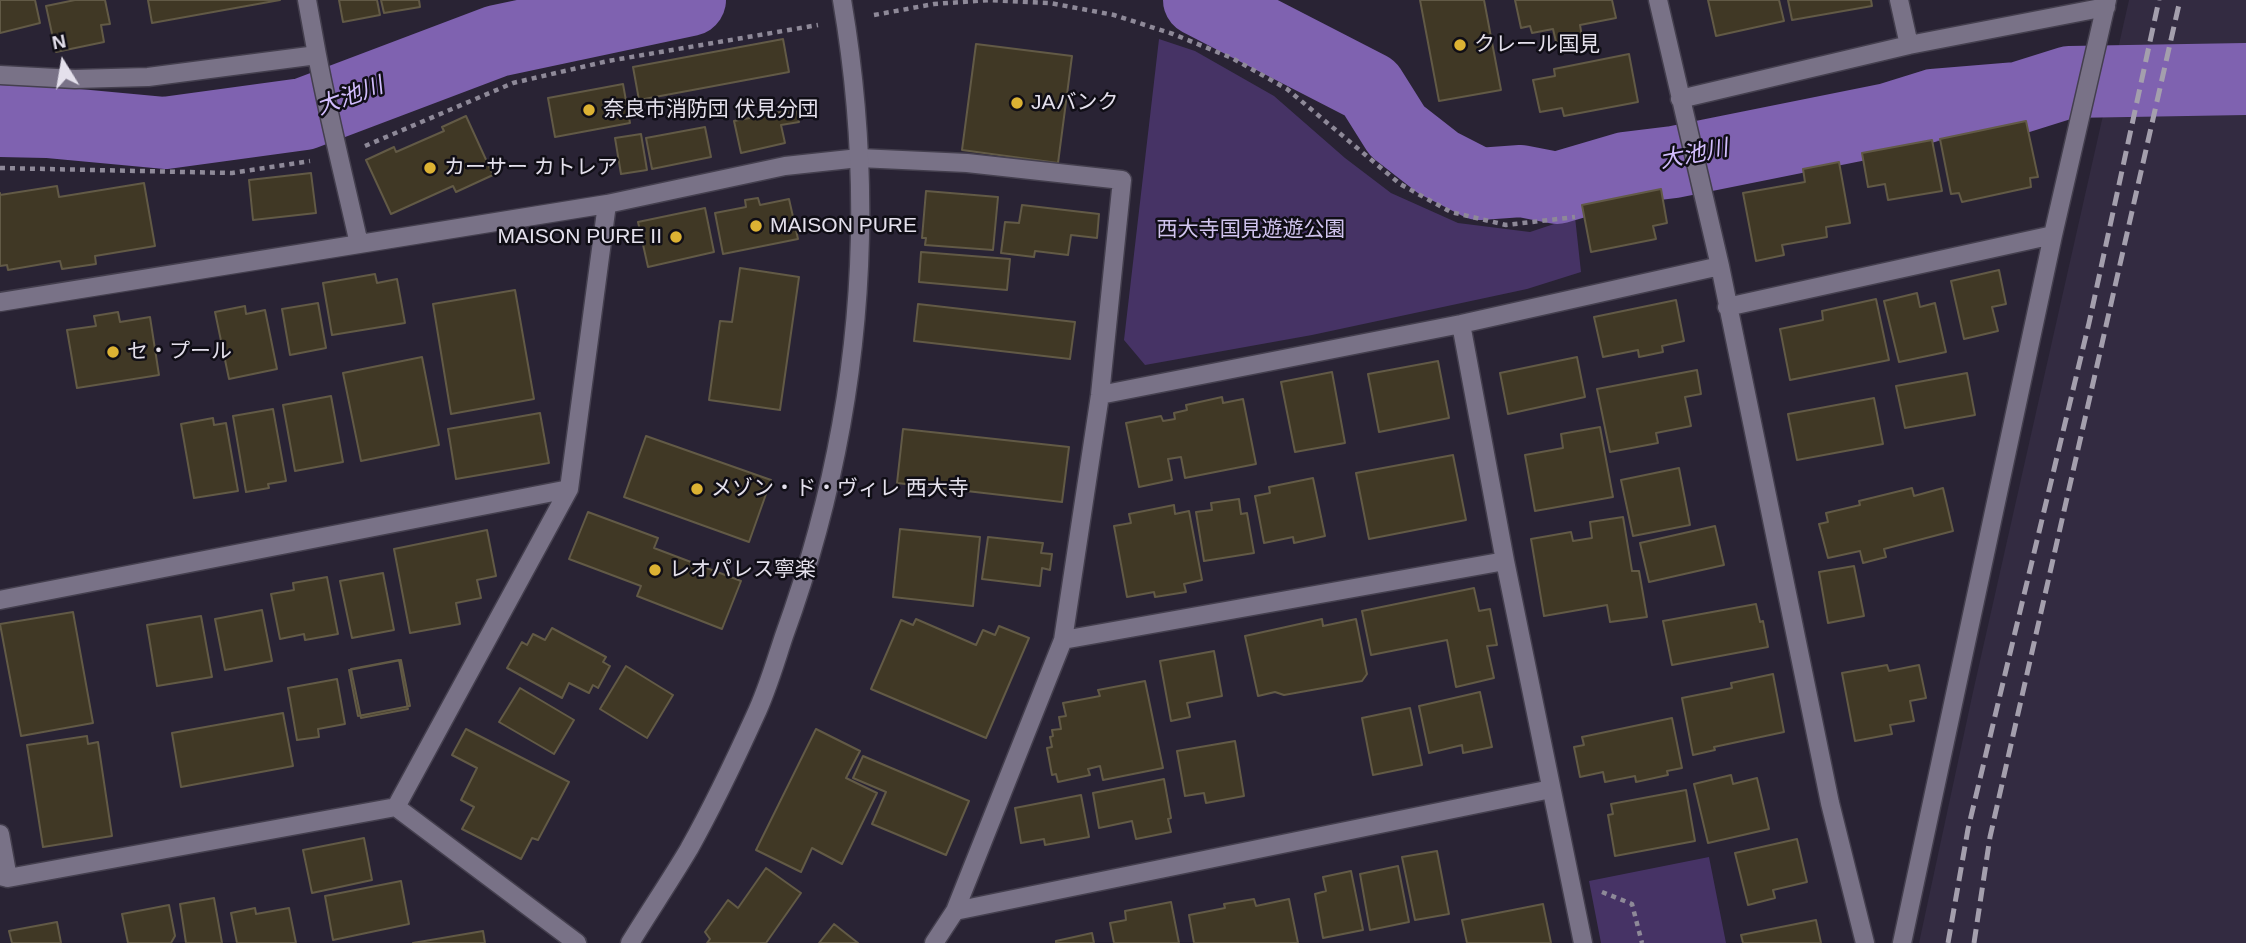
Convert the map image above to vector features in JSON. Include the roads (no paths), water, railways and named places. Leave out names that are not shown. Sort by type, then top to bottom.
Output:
[{"type":"street","points":[[307,0],[333,139],[340,157],[359,244]]},
{"type":"street","points":[[1658,0],[1720,267],[1830,803],[1865,943]]},
{"type":"street","points":[[1899,0],[1909,45]]},
{"type":"street","points":[[1682,106],[1909,45],[2107,4],[2053,235],[1902,943]]},
{"type":"street","points":[[630,943],[689,848],[756,714],[802,586],[837,454],[854,345],[860,257],[855,92],[843,8]]},
{"type":"street","points":[[0,75],[75,79],[148,77],[317,55]]},
{"type":"street","points":[[0,302],[607,204],[785,166],[859,158],[967,163],[1122,180],[1100,395],[1063,640],[955,911],[934,943]]},
{"type":"street","points":[[396,807],[569,489],[607,204]]},
{"type":"street","points":[[1727,307],[2053,235]]},
{"type":"street","points":[[1100,395],[1461,324],[1720,267]]},
{"type":"street","points":[[1461,324],[1583,943]]},
{"type":"street","points":[[0,600],[569,489]]},
{"type":"street","points":[[1063,640],[1506,561]]},
{"type":"street","points":[[955,911],[1551,789]]},
{"type":"street","points":[[0,834],[4,877],[396,807],[577,943]]},
{"type":"waterway","name":"大池川","points":[[0,121],[47,122],[165,133],[304,114],[497,41],[690,0]]},
{"type":"waterway","name":"大池川","points":[[1199,0],[1370,88],[1397,131],[1438,163],[1479,184],[1521,181],[1557,188],[1625,168],[1674,162],[1888,119],[1933,105],[2018,98],[2069,82],[2246,79]]},
{"type":"railway","points":[[1948,943],[1968,829],[2089,323],[2159,0]]},
{"type":"railway","points":[[1974,943],[1990,837],[2180,0]]},
{"type":"place","name":"クレール国見","points":[[1460,45]]},
{"type":"place","name":"JAバンク","points":[[1017,103]]},
{"type":"place","name":"奈良市消防団 伏見分団","points":[[589,110]]},
{"type":"place","name":"カーサー カトレア","points":[[430,168]]},
{"type":"place","name":"MAISON PURE","points":[[756,226]]},
{"type":"place","name":"MAISON PURE II","points":[[676,237]]},
{"type":"place","name":"セ・プール","points":[[113,352]]},
{"type":"place","name":"メゾン・ド・ヴィレ 西大寺","points":[[697,489]]},
{"type":"place","name":"レオパレス寧楽","points":[[655,570]]},
{"type":"park label","name":"西大寺国見遊遊公園","points":[[1251,230]]}]
